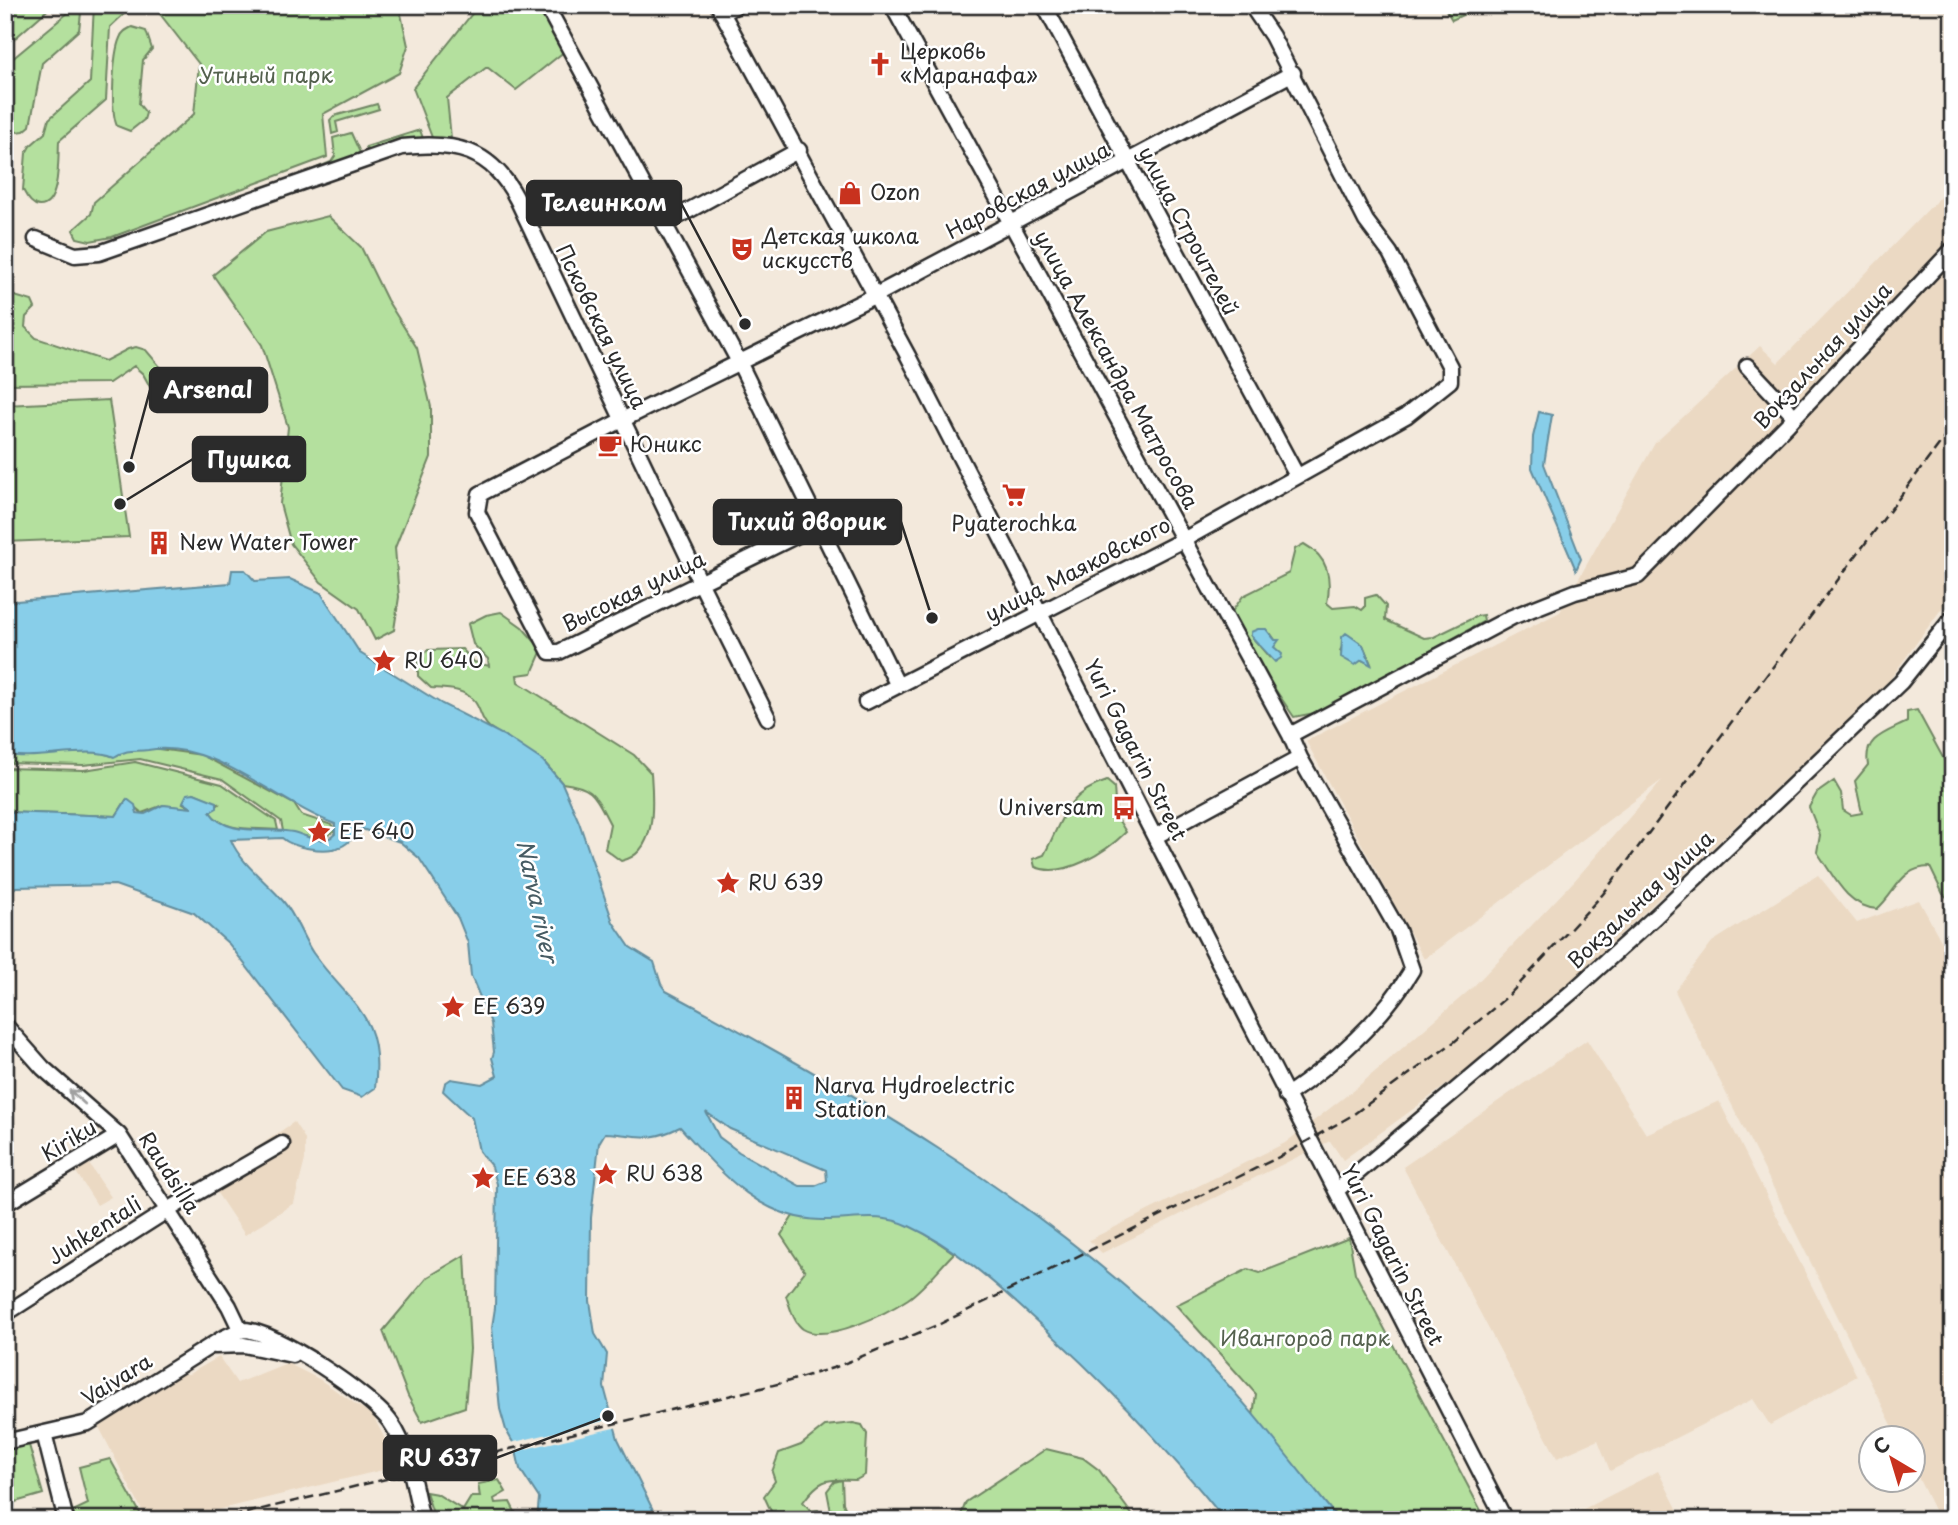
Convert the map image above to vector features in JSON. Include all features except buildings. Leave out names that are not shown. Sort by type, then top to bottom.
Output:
[{"type":"street","points":[[547,5],[739,362],[898,686]]},
{"type":"street","points":[[720,9],[737,5]]},
{"type":"street","name":"улица Александра Матросова","points":[[891,5],[1185,539],[1300,758],[1398,930],[1412,970],[1401,989],[1350,1043],[1286,1096]]},
{"type":"street","name":"улица Строителей","points":[[1044,5],[1297,476]]},
{"type":"street","points":[[1251,5],[1293,73]]},
{"type":"street","name":"Yuri Gagarin Street","points":[[720,9],[876,295],[1505,1520]]},
{"type":"street","name":"Наровская улица","points":[[480,494],[622,420],[876,295],[1293,73]]},
{"type":"street","name":"улица Маяковского","points":[[866,702],[1185,539],[1406,416],[1450,382],[1450,367],[1390,253],[1366,221],[1293,73]]},
{"type":"street","name":"Псковская улица","points":[[36,239],[75,255],[88,256],[251,202],[402,147],[427,144],[469,150],[484,159],[509,183],[699,582],[768,718]]},
{"type":"street","points":[[666,223],[799,150]]},
{"type":"street","name":"Вокзальная улица","points":[[1290,735],[1512,617],[1575,592],[1638,576],[1953,250]]},
{"type":"street","points":[[1747,366],[1794,416]]},
{"type":"street","name":"Высокая улица","points":[[480,494],[477,512],[550,652],[559,652],[818,525]]},
{"type":"street","name":"Вокзальная улица","points":[[1336,1191],[1573,991],[1656,916],[1901,682],[1953,618]]},
{"type":"street","points":[[1156,836],[1300,758]]},
{"type":"street","name":"Raudsilla","points":[[5,1025],[35,1059],[119,1135],[237,1318],[242,1337]]},
{"type":"street","name":"Kiriku","points":[[5,1204],[119,1135]]},
{"type":"street","name":"Juhkentali","points":[[5,1314],[168,1210],[282,1144]]},
{"type":"street","points":[[242,1337],[277,1341],[357,1389],[383,1412],[398,1433],[422,1520]]},
{"type":"street","name":"Vaivara","points":[[5,1442],[88,1423],[204,1350],[242,1337]]},
{"type":"street","points":[[44,1433],[66,1520]]},
{"type":"shaded area","points":[[1953,184],[1953,593],[1888,682],[1567,985],[1456,1078],[1343,1160],[1330,1141],[1102,1253],[1089,1240],[1285,1143],[1355,1089],[1472,988],[1575,880],[1662,780],[1424,959],[1306,741],[1560,612],[1655,443],[1760,346],[1778,363]]},
{"type":"shaded area","points":[[1818,875],[1857,923],[1919,900],[1953,963],[1953,1520],[1939,1520],[1926,1494],[1926,1424],[1892,1424],[1675,991],[1712,942]]},
{"type":"shaded area","points":[[1587,1040],[1646,1134],[1719,1101],[1857,1376],[1770,1425],[1753,1399],[1610,1471],[1598,1440],[1557,1458],[1403,1167]]},
{"type":"shaded area","points":[[294,1122],[305,1139],[305,1160],[294,1203],[245,1235],[209,1181]]},
{"type":"shaded area","points":[[89,1164],[111,1197],[97,1205],[76,1172]]},
{"type":"shaded area","points":[[219,1357],[237,1383],[287,1363],[319,1379],[373,1416],[399,1466],[175,1520],[147,1520],[99,1427],[179,1374],[189,1374]]},
{"type":"shaded area","points":[[1658,1471],[1683,1520],[1562,1520]]},
{"type":"green space","points":[[5,5],[53,5],[5,47]]},
{"type":"green space","points":[[94,5],[127,5],[124,14],[110,27],[106,100],[59,141],[55,190],[46,204],[39,206],[29,200],[23,190],[26,153],[45,133],[49,119],[90,82]]},
{"type":"green space","name":"Утиный парк","points":[[153,5],[399,5],[408,46],[399,73],[323,114],[327,157],[112,237],[90,241],[77,238],[73,230],[91,214],[94,202],[194,114],[199,64]]},
{"type":"green space","points":[[479,5],[543,5],[565,51],[516,90],[487,67],[447,98],[451,138],[433,140],[413,88]]},
{"type":"green space","points":[[1443,5],[1475,5],[1467,13],[1452,20]]},
{"type":"green space","points":[[75,7],[81,13],[79,30],[42,63],[30,126],[24,131],[16,132],[5,125],[5,65]]},
{"type":"green space","points":[[132,27],[146,31],[152,49],[143,60],[139,104],[146,113],[144,120],[130,131],[117,126],[113,82],[120,38],[124,31]]},
{"type":"green space","points":[[377,104],[379,109],[336,122],[338,132],[332,134],[330,120],[334,116]]},
{"type":"green space","points":[[420,130],[424,141],[369,155],[366,147]]},
{"type":"green space","points":[[351,133],[362,157],[261,191],[331,162],[335,156],[333,138]]},
{"type":"green space","points":[[328,216],[361,247],[387,300],[417,348],[431,407],[431,457],[395,548],[399,597],[394,630],[375,640],[359,609],[321,582],[291,544],[280,504],[288,427],[262,345],[213,275],[266,232]]},
{"type":"green space","points":[[11,295],[32,301],[35,308],[26,317],[25,327],[36,338],[105,361],[128,349],[136,347],[146,350],[174,383],[174,404],[160,405],[143,374],[134,366],[109,383],[5,384],[5,301]]},
{"type":"green space","points":[[109,400],[129,537],[5,542],[5,405]]},
{"type":"green space","points":[[1304,544],[1323,562],[1329,585],[1327,603],[1333,608],[1355,606],[1362,610],[1365,607],[1365,598],[1376,595],[1386,606],[1385,620],[1424,638],[1434,637],[1477,616],[1483,615],[1484,621],[1320,712],[1294,717],[1253,657],[1231,613],[1243,596],[1289,573],[1295,549]],"holes":[[[1271,634],[1275,640],[1269,657],[1251,636]],[[1348,635],[1363,645],[1371,664],[1340,651]]]},
{"type":"green space","points":[[501,612],[522,627],[542,650],[532,673],[517,675],[518,682],[634,755],[651,773],[651,825],[642,848],[633,856],[621,861],[605,849],[610,824],[593,794],[581,787],[562,783],[545,763],[489,727],[471,697],[455,690],[431,688],[418,676],[418,658],[428,650],[462,649],[474,662],[489,666],[488,659],[473,644],[468,624],[486,615]]},
{"type":"green space","points":[[1917,710],[1953,776],[1953,902],[1943,894],[1930,867],[1920,868],[1905,876],[1877,909],[1866,907],[1849,896],[1817,852],[1820,835],[1809,807],[1817,793],[1834,781],[1841,793],[1843,810],[1851,815],[1862,813],[1855,781],[1868,765],[1867,756],[1872,742],[1907,722],[1907,712]]},
{"type":"green space","points":[[151,748],[202,755],[294,804],[301,815],[332,825],[335,830],[322,840],[283,831],[281,821],[222,779],[140,759],[83,765],[5,763],[5,754],[98,752],[112,756],[129,749]]},
{"type":"green space","points":[[135,762],[222,784],[276,821],[278,830],[224,824],[210,812],[219,804],[194,793],[183,803],[193,809],[163,805],[142,813],[126,800],[116,816],[5,812],[5,768],[84,770]]},
{"type":"green space","points":[[1107,781],[1114,787],[1116,816],[1126,832],[1084,862],[1059,869],[1035,867],[1033,859],[1044,855],[1073,801],[1082,793]]},
{"type":"green space","points":[[793,1216],[885,1217],[916,1229],[954,1253],[920,1289],[898,1305],[857,1325],[827,1333],[814,1333],[803,1329],[797,1322],[786,1296],[805,1271],[781,1235]]},
{"type":"green space","name":"Ивангород парк","points":[[1349,1238],[1355,1273],[1486,1520],[1339,1520],[1253,1416],[1256,1394],[1176,1305],[1248,1269],[1260,1273]]},
{"type":"green space","points":[[465,1255],[470,1349],[465,1407],[422,1422],[408,1396],[383,1331],[428,1277]]},
{"type":"green space","points":[[853,1423],[862,1425],[867,1434],[865,1475],[856,1480],[826,1481],[815,1488],[803,1502],[811,1511],[818,1510],[826,1520],[775,1520],[764,1496],[775,1481],[772,1472],[779,1453],[801,1445],[825,1426]]},
{"type":"green space","points":[[29,1445],[43,1494],[5,1505],[5,1449]]},
{"type":"green space","points":[[1046,1449],[1083,1458],[1099,1470],[1136,1520],[959,1520],[966,1502]]},
{"type":"green space","points":[[110,1459],[144,1520],[75,1520],[73,1511],[88,1504],[79,1467]]},
{"type":"green space","points":[[499,1480],[506,1492],[494,1499],[495,1503],[510,1502],[516,1514],[507,1520],[435,1520],[426,1492],[437,1494],[463,1510],[471,1497],[480,1497],[478,1484]]},
{"type":"green space","points":[[842,1480],[843,1503],[850,1520],[829,1520],[832,1517],[827,1491],[834,1482]]},
{"type":"water","points":[[1539,412],[1552,415],[1544,464],[1581,559],[1576,570],[1532,468],[1533,437]]},
{"type":"water","name":"Narva river","points":[[232,570],[245,570],[255,581],[290,579],[321,593],[360,653],[442,704],[507,737],[543,761],[562,783],[579,822],[613,922],[630,947],[654,962],[666,991],[874,1108],[941,1150],[1071,1242],[1132,1292],[1211,1366],[1339,1520],[1225,1520],[1180,1466],[1108,1389],[1018,1304],[958,1255],[909,1226],[887,1219],[821,1220],[778,1211],[741,1189],[680,1127],[650,1137],[605,1133],[599,1143],[591,1218],[590,1301],[595,1334],[607,1354],[604,1387],[618,1439],[658,1520],[537,1520],[539,1498],[520,1469],[515,1446],[506,1430],[500,1409],[492,1327],[495,1308],[497,1184],[492,1167],[479,1151],[472,1118],[443,1091],[445,1083],[451,1079],[482,1084],[497,1076],[492,1058],[494,1052],[491,1023],[471,976],[468,943],[458,918],[419,858],[400,842],[362,829],[343,846],[326,850],[301,847],[282,838],[231,840],[247,865],[288,907],[313,953],[362,1013],[374,1043],[376,1063],[375,1088],[362,1097],[342,1090],[229,944],[194,913],[115,885],[16,887],[5,896],[5,812],[116,816],[127,799],[135,805],[137,813],[145,814],[163,805],[192,808],[183,802],[187,794],[194,793],[217,802],[217,808],[210,812],[226,825],[248,830],[293,832],[317,840],[335,834],[335,824],[244,775],[197,754],[173,749],[128,751],[114,757],[90,753],[30,756],[5,754],[5,602],[230,583]],"holes":[[[706,1112],[730,1129],[826,1170],[827,1181],[815,1186],[800,1186],[739,1152],[719,1137]]]},
{"type":"water","points":[[1266,629],[1275,640],[1279,640],[1274,647],[1282,654],[1275,662],[1251,636],[1251,632]]},
{"type":"water","points":[[1346,633],[1363,645],[1371,665],[1362,660],[1355,665],[1341,657],[1342,637]]},
{"type":"pier","points":[[616,1418],[618,1427],[513,1452],[510,1443]]},
{"type":"railway","points":[[217,1520],[786,1382],[836,1367],[940,1324],[1283,1155],[1351,1116],[1454,1042],[1509,995],[1603,894],[1953,426]]},
{"type":"place","name":"Церковь «Маранафа»","points":[[880,64]]},
{"type":"place","name":"Ozon","points":[[850,193]]},
{"type":"place","name":"Детская школа искусств","points":[[742,249]]},
{"type":"place","name":"Телеинком","points":[[745,324]]},
{"type":"place","name":"Юникс","points":[[610,445]]},
{"type":"place","name":"Arsenal","points":[[129,467]]},
{"type":"place","name":"Pyaterochka","points":[[1014,495]]},
{"type":"place","name":"Пушка","points":[[120,504]]},
{"type":"place","name":"New Water Tower","points":[[159,543]]},
{"type":"place","name":"Тихий дворик","points":[[932,618]]},
{"type":"place","name":"RU 640","points":[[384,661]]},
{"type":"place","name":"Universam","points":[[1124,808]]},
{"type":"place","name":"EE 640","points":[[319,832]]},
{"type":"place","name":"RU 639","points":[[728,883]]},
{"type":"place","name":"EE 639","points":[[453,1007]]},
{"type":"place","name":"Narva Hydroelectric Station","points":[[794,1098]]},
{"type":"place","name":"RU 638","points":[[606,1174]]},
{"type":"place","name":"EE 638","points":[[483,1178]]},
{"type":"place","name":"RU 637","points":[[608,1416]]}]
